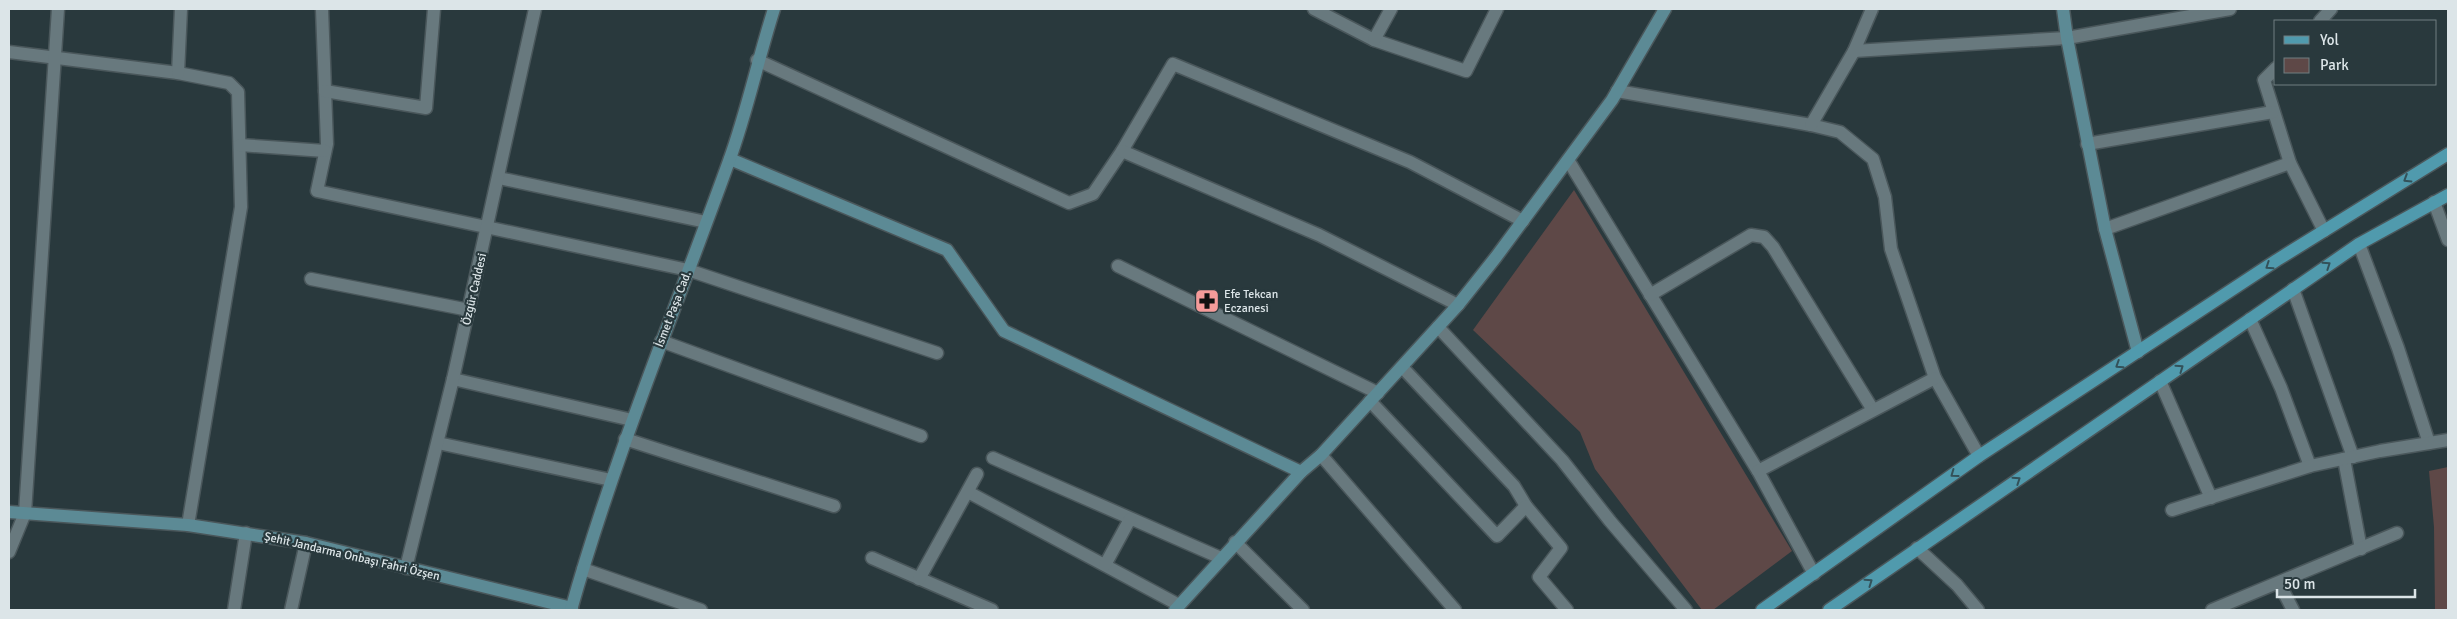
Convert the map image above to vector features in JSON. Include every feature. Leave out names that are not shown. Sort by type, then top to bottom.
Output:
[{"type":"main road","name":"İsmet Paşa Cad.","points":[[572,609],[625,439],[730,159],[774,9]]},
{"type":"main road","points":[[1177,608],[1235,542],[1301,472],[1321,455],[1458,305],[1618,91],[1665,9]]},
{"type":"main road","points":[[2064,9],[2067,38],[2105,229],[2138,352]]},
{"type":"main road","points":[[1762,610],[1979,456],[2324,231],[2448,154]]},
{"type":"main road","points":[[730,159],[947,250],[1004,331],[1301,472]]},
{"type":"main road","points":[[1829,610],[2293,288],[2359,244],[2448,194]]},
{"type":"main road","name":"Şehit Jandarma Onbaşı Fahri Özşen","points":[[9,512],[188,525],[306,543],[572,609]]},
{"type":"street","points":[[9,552],[25,513],[58,9]]},
{"type":"street","points":[[178,72],[181,9]]},
{"type":"street","points":[[322,9],[325,151],[317,191],[688,270],[937,353]]},
{"type":"street","points":[[325,91],[426,108],[434,9]]},
{"type":"street","name":"Özgür Caddesi","points":[[406,568],[469,310],[535,9]]},
{"type":"street","points":[[1314,9],[1374,40],[1466,71],[1497,9]]},
{"type":"street","points":[[1374,40],[1392,9]]},
{"type":"street","points":[[1811,125],[1854,51],[1872,9]]},
{"type":"street","points":[[1854,51],[2067,38],[2230,9]]},
{"type":"street","points":[[2321,20],[2332,9]]},
{"type":"street","points":[[9,52],[178,72],[229,83],[238,92],[241,207],[188,525]]},
{"type":"street","points":[[758,60],[1070,204],[1093,194],[1122,151],[1173,64],[1410,162],[1523,220]]},
{"type":"street","points":[[2274,70],[2264,80],[2273,112],[2290,163],[2324,231]]},
{"type":"street","points":[[1618,91],[1811,125],[1840,132],[1873,159],[1885,197],[1891,249],[1935,378],[1979,456]]},
{"type":"street","points":[[2087,144],[2273,112]]},
{"type":"street","points":[[240,145],[325,151]]},
{"type":"street","points":[[1122,151],[1319,236],[1458,305]]},
{"type":"street","points":[[1568,160],[1758,471],[1814,574]]},
{"type":"street","points":[[2105,229],[2290,163]]},
{"type":"street","points":[[499,178],[706,222]]},
{"type":"street","points":[[2434,202],[2448,240]]},
{"type":"street","points":[[1650,295],[1750,235],[1764,237],[1773,247],[1873,410]]},
{"type":"street","points":[[2359,244],[2398,348],[2429,443]]},
{"type":"street","points":[[1118,266],[1374,397],[1497,536],[1526,506]]},
{"type":"street","points":[[311,279],[469,310]]},
{"type":"street","points":[[2293,288],[2348,458],[2361,549]]},
{"type":"street","points":[[2250,319],[2281,388],[2310,466]]},
{"type":"street","points":[[1438,327],[1562,460],[1610,521],[1686,610]]},
{"type":"street","points":[[661,341],[921,436]]},
{"type":"street","points":[[1402,367],[1514,486],[1526,506],[1561,548],[1539,577],[1567,610]]},
{"type":"street","points":[[1758,471],[1935,378]]},
{"type":"street","points":[[453,379],[632,420]]},
{"type":"street","points":[[2160,381],[2211,498]]},
{"type":"street","points":[[625,439],[834,506]]},
{"type":"street","points":[[2172,510],[2310,466],[2448,440]]},
{"type":"street","points":[[438,443],[611,480]]},
{"type":"street","points":[[1321,455],[1455,610]]},
{"type":"street","points":[[993,458],[1221,558]]},
{"type":"street","points":[[919,579],[977,474]]},
{"type":"street","points":[[968,492],[1105,565],[1177,608]]},
{"type":"street","points":[[1105,565],[1130,518]]},
{"type":"street","points":[[234,610],[246,533]]},
{"type":"street","points":[[2212,610],[2397,533]]},
{"type":"street","points":[[1235,542],[1303,610]]},
{"type":"street","points":[[291,610],[306,543]]},
{"type":"street","points":[[1917,548],[1956,585],[1978,610]]},
{"type":"street","points":[[872,558],[992,610]]},
{"type":"street","points":[[583,569],[701,610]]},
{"type":"street","points":[[2279,583],[2293,610]]},
{"type":"green space","points":[[1574,190],[1792,551],[1713,610],[1702,610],[1595,469],[1580,432],[1473,330]]},
{"type":"green space","points":[[2448,467],[2448,610],[2435,610],[2434,527],[2429,471]]},
{"type":"place","name":"Efe Tekcan Eczanesi","points":[[1207,301]]}]
